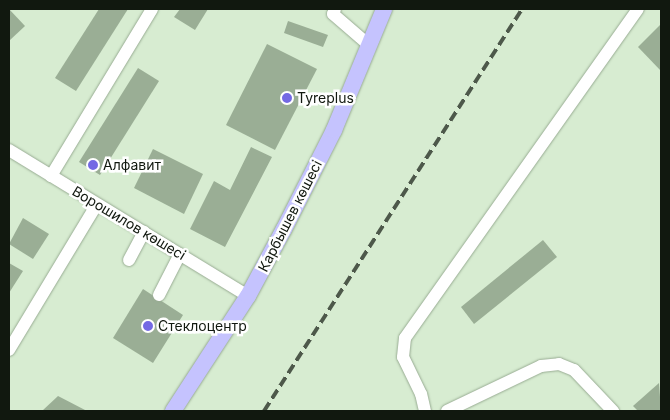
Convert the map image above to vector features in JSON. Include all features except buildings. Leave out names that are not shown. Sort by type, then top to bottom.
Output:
[{"type":"main road","name":"Карбышев көшесі","points":[[174,411],[248,296],[334,130],[384,9]]},
{"type":"street","points":[[51,176],[152,9]]},
{"type":"street","points":[[335,9],[333,14],[370,46]]},
{"type":"street","points":[[425,411],[421,394],[403,357],[406,338],[638,9]]},
{"type":"street","name":"Ворошилов көшесі","points":[[9,150],[248,296]]},
{"type":"street","points":[[9,350],[97,204]]},
{"type":"street","points":[[129,260],[144,232]]},
{"type":"street","points":[[159,295],[180,254]]},
{"type":"street","points":[[447,411],[541,366],[559,364],[574,370],[612,411]]},
{"type":"railway","points":[[264,411],[522,9]]},
{"type":"place","name":"Tyreplus","points":[[287,98]]},
{"type":"place","name":"Алфавит","points":[[93,165]]},
{"type":"place","name":"Стеклоцентр","points":[[148,326]]}]
